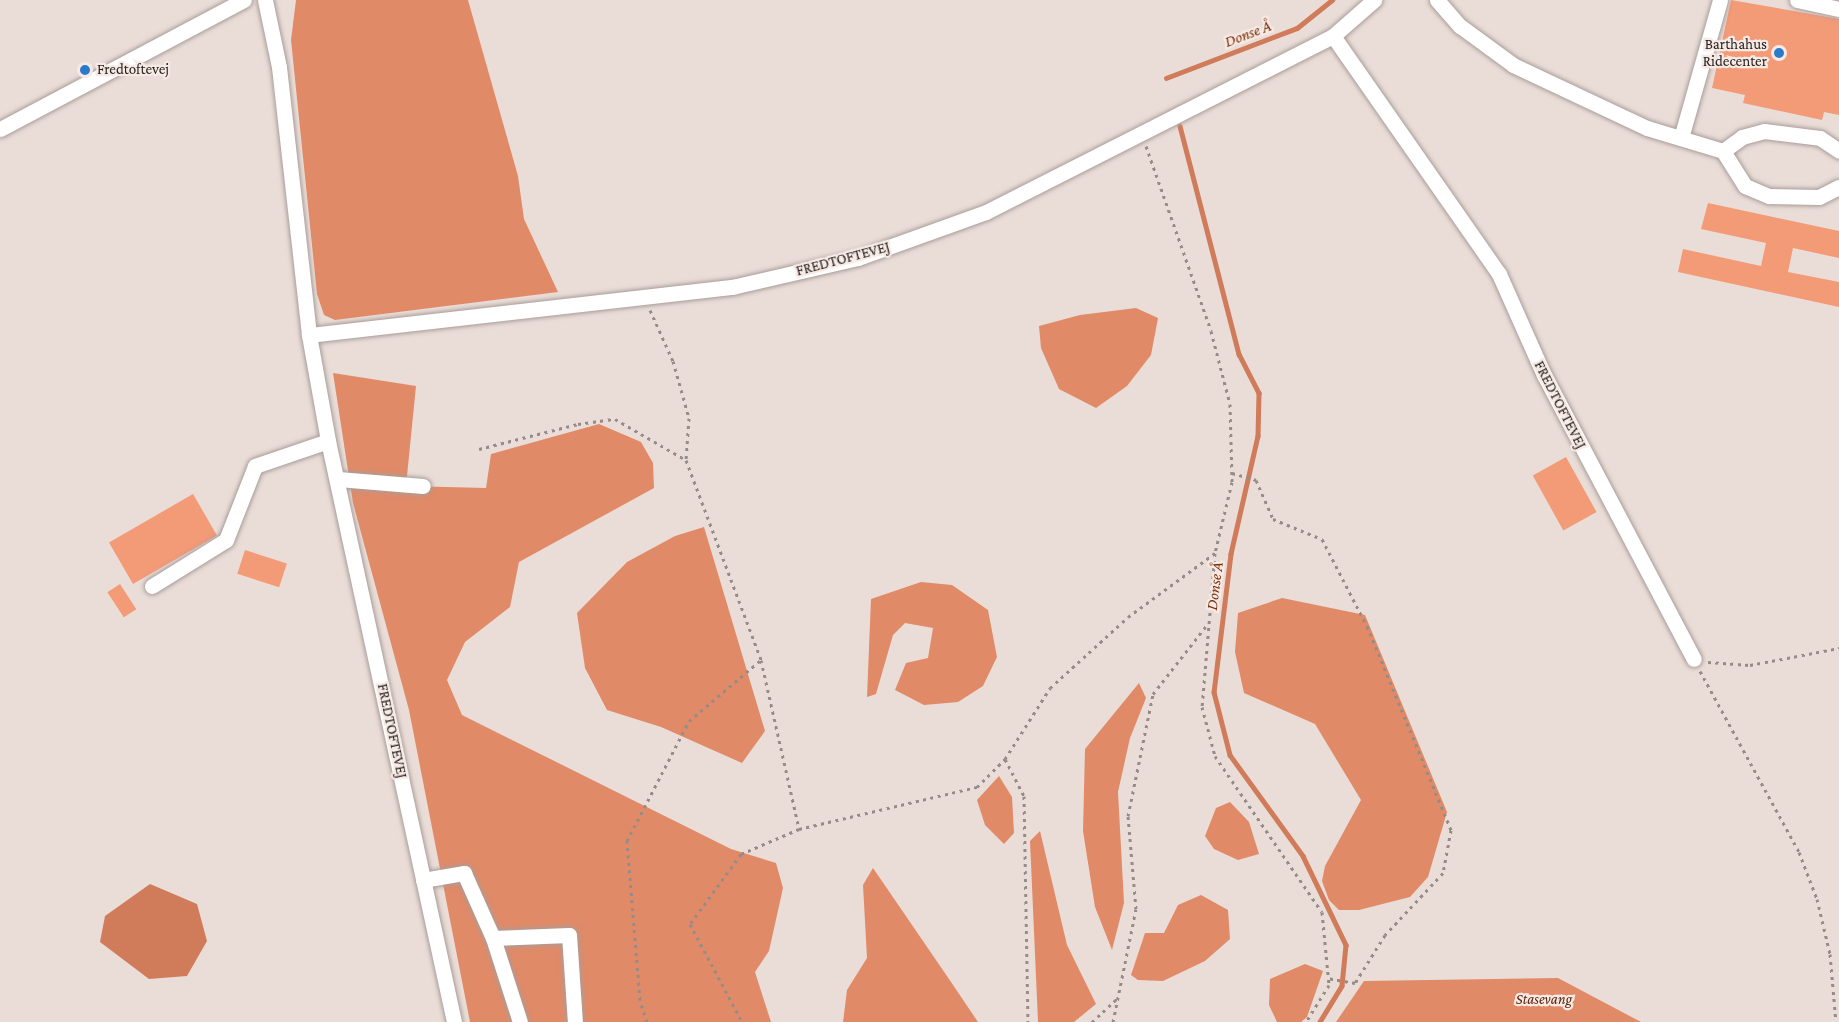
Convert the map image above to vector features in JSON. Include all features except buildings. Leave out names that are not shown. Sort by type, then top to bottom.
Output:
[{"type":"street","points":[[0,129],[244,0]]},
{"type":"street","name":"FREDTOFTEVEJ","points":[[266,0],[279,67],[309,335],[328,441],[454,1022]]},
{"type":"street","name":"FREDTOFTEVEJ","points":[[309,335],[732,287],[858,258],[986,212],[1140,130],[1333,36],[1374,0]]},
{"type":"street","points":[[1437,0],[1460,26],[1513,65],[1647,128],[1724,151],[1745,186],[1769,196],[1819,197],[1839,187]]},
{"type":"street","points":[[1682,138],[1720,0]]},
{"type":"street","points":[[1797,0],[1839,9]]},
{"type":"street","name":"FREDTOFTEVEJ","points":[[1333,36],[1499,274],[1544,375],[1694,659]]},
{"type":"street","points":[[1724,151],[1742,136],[1764,131],[1820,138],[1838,147]]},
{"type":"street","points":[[152,586],[226,540],[255,466],[328,441]]},
{"type":"street","points":[[338,479],[423,486]]},
{"type":"street","points":[[423,880],[464,873],[493,938],[520,1022]]},
{"type":"street","points":[[493,938],[569,935],[575,1022]]},
{"type":"path","points":[[1140,130],[1222,368],[1232,433],[1232,473],[1215,553],[1202,707],[1215,756],[1322,912],[1329,985],[1306,1022]]},
{"type":"path","points":[[644,297],[673,362],[689,418],[686,460],[761,660],[799,829]]},
{"type":"path","points":[[479,449],[578,423],[615,419],[686,460]]},
{"type":"path","points":[[1232,473],[1256,480],[1273,519],[1322,539],[1367,627],[1451,830],[1443,873],[1385,935],[1356,983],[1328,978]]},
{"type":"path","points":[[742,1022],[690,924],[741,854],[799,829],[977,787],[1005,759],[1050,688],[1128,617],[1215,553]]},
{"type":"path","points":[[1113,1022],[1136,909],[1128,816],[1154,694],[1208,625]]},
{"type":"path","points":[[1694,659],[1722,666],[1750,665],[1839,648]]},
{"type":"path","points":[[1694,659],[1799,852],[1814,890],[1830,954],[1836,1022]]},
{"type":"path","points":[[646,1022],[640,1000],[627,842],[689,721],[761,660]]},
{"type":"path","points":[[1005,759],[1024,795],[1028,1022]]},
{"type":"path","points":[[1092,1022],[1120,996]]},
{"type":"green space","points":[[296,0],[468,0],[518,176],[524,219],[558,292],[335,320],[324,315],[317,294],[291,40]]},
{"type":"green space","points":[[1136,308],[1158,318],[1151,355],[1127,386],[1096,408],[1059,389],[1041,348],[1039,326],[1080,315]]},
{"type":"green space","points":[[333,373],[416,386],[406,486],[486,488],[491,454],[599,424],[641,442],[653,463],[654,488],[519,562],[510,607],[465,642],[447,680],[462,715],[731,849],[776,863],[783,888],[769,951],[755,972],[771,1022],[470,1022],[409,710],[353,503]]},
{"type":"green space","points":[[704,527],[765,731],[742,763],[661,727],[607,710],[585,668],[577,613],[627,562],[675,536]]},
{"type":"green space","points":[[921,582],[952,585],[988,610],[997,657],[983,686],[958,702],[924,705],[895,690],[906,663],[928,658],[933,628],[905,623],[893,635],[876,694],[867,697],[871,599]]},
{"type":"green space","points":[[1282,598],[1365,615],[1447,812],[1428,877],[1410,897],[1359,910],[1339,910],[1329,900],[1322,881],[1325,866],[1361,800],[1315,724],[1244,693],[1235,652],[1238,613]]},
{"type":"green space","points":[[1139,683],[1146,698],[1130,738],[1118,792],[1124,903],[1112,950],[1095,907],[1083,831],[1085,749]]},
{"type":"green space","points":[[999,776],[1012,797],[1014,833],[1004,844],[985,825],[977,800]]},
{"type":"green space","points":[[1230,802],[1249,822],[1259,854],[1238,860],[1214,849],[1205,836],[1216,808]]},
{"type":"green space","points":[[1040,831],[1067,945],[1096,1004],[1074,1022],[1038,1022],[1030,841]]},
{"type":"green space","points":[[873,868],[978,1022],[843,1022],[847,990],[867,958],[863,885]]},
{"type":"green space","points":[[1201,895],[1228,910],[1230,939],[1205,961],[1163,981],[1138,980],[1131,975],[1145,933],[1164,933],[1178,905]]},
{"type":"green space","points":[[1305,964],[1323,971],[1307,1017],[1301,1022],[1277,1022],[1269,1005],[1270,979]]},
{"type":"green space","name":"Stasevang","points":[[1558,978],[1641,1022],[1336,1022],[1364,981]]},
{"type":"shaded area","points":[[150,884],[197,904],[207,941],[187,976],[149,979],[100,942],[105,916]]},
{"type":"waterway","name":"Donse Å","points":[[1166,78],[1297,28],[1332,0]]},
{"type":"waterway","name":"Donse Å","points":[[1180,126],[1239,354],[1259,393],[1258,436],[1231,554],[1214,692],[1230,755],[1303,856],[1346,945],[1342,986],[1320,1022]]},
{"type":"place","name":"Barthahus Ridecenter","points":[[1779,53]]},
{"type":"place","name":"Fredtoftevej","points":[[85,70]]}]
